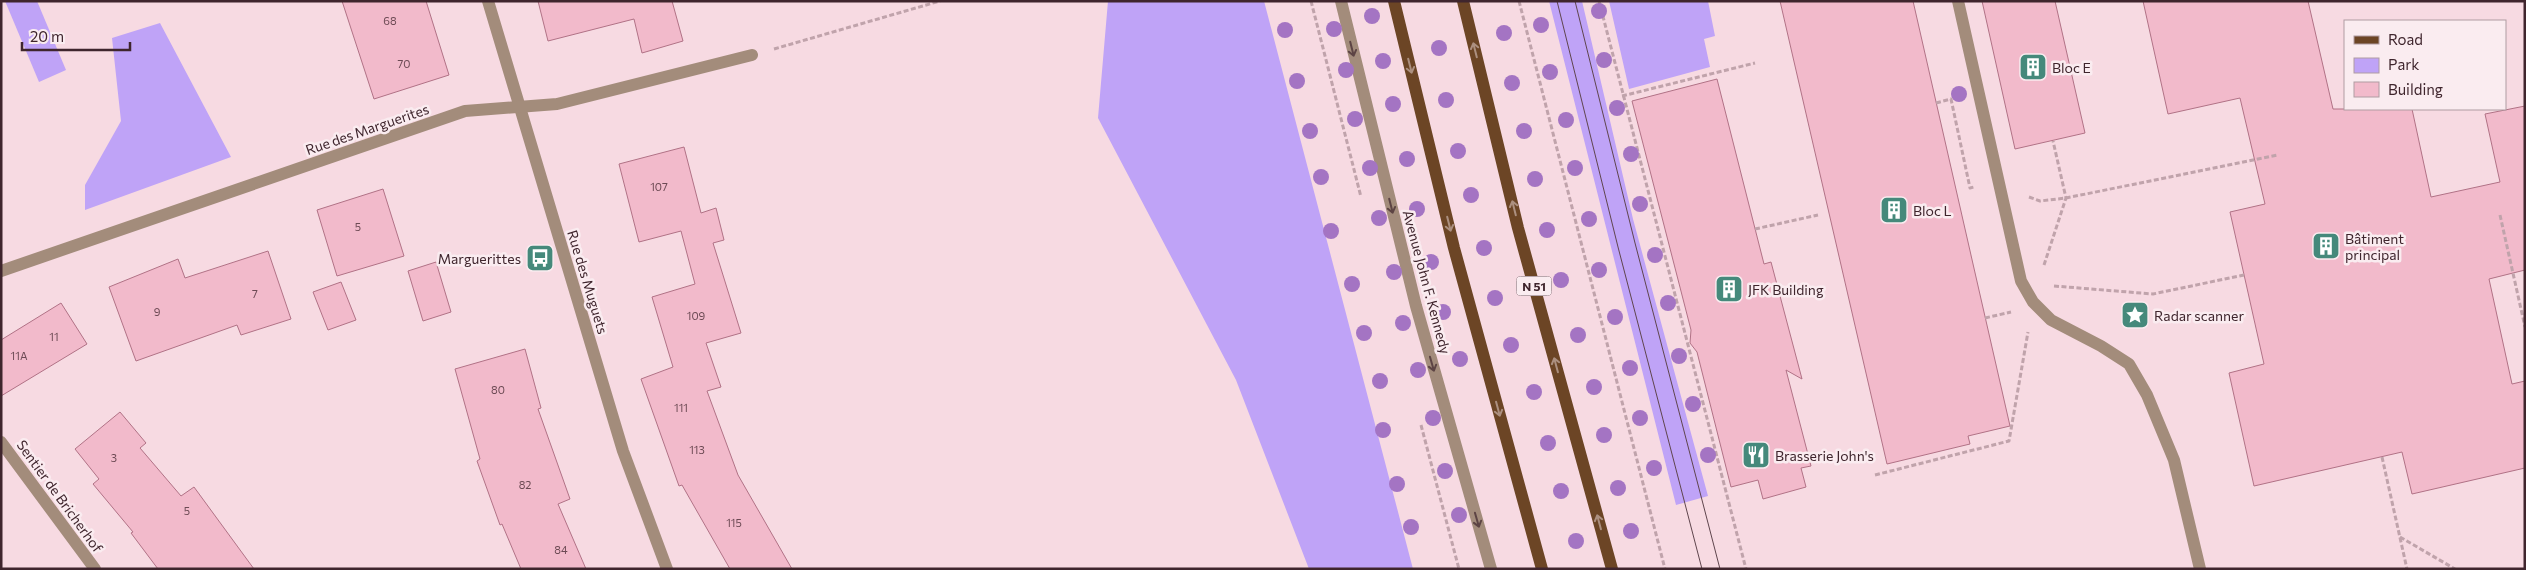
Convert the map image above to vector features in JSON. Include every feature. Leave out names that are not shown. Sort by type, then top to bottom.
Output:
[{"type":"main road","points":[[1394,1],[1454,248],[1542,569]]},
{"type":"main road","name":"N 51","points":[[1464,1],[1518,228],[1612,569]]},
{"type":"street","name":"Rue des Muguets","points":[[488,1],[623,451],[667,569]]},
{"type":"street","name":"Avenue John F. Kennedy","points":[[1341,1],[1416,306],[1491,569]]},
{"type":"street","points":[[1958,1],[1997,182],[2021,281],[2033,302],[2051,320],[2101,346],[2129,364],[2147,395],[2174,460],[2200,569]]},
{"type":"street","name":"Rue des Marguerites","points":[[1,271],[465,111],[557,104],[752,55]]},
{"type":"street","name":"Sentier de Bricherhof","points":[[1,442],[95,569]]},
{"type":"path","points":[[752,55],[940,1]]},
{"type":"path","points":[[1519,1],[1665,569]]},
{"type":"path","points":[[1599,1],[1622,96],[1746,569]]},
{"type":"path","points":[[1622,96],[1755,63]]},
{"type":"path","points":[[1875,475],[2009,441],[2033,302],[2066,198],[2053,141]]},
{"type":"path","points":[[1997,182],[2022,195],[2040,200],[2066,198],[2278,155]]},
{"type":"path","points":[[1756,229],[1818,215]]},
{"type":"path","points":[[2500,215],[2525,327]]},
{"type":"path","points":[[2038,285],[2153,294],[2244,275]]},
{"type":"path","points":[[2382,457],[2407,569]]},
{"type":"path","points":[[2400,537],[2455,569]]},
{"type":"green space","points":[[5,1],[37,1],[66,70],[39,82]]},
{"type":"green space","points":[[1108,1],[1264,1],[1413,569],[1309,569],[1236,380],[1098,118]]},
{"type":"green space","points":[[1549,1],[1582,1],[1633,219],[1708,496],[1676,505]]},
{"type":"green space","points":[[1609,1],[1708,1],[1715,36],[1704,39],[1710,67],[1629,89]]},
{"type":"green space","points":[[160,23],[231,157],[85,210],[85,185],[121,121],[112,38]]},
{"type":"building","points":[[342,1],[426,1],[449,75],[374,99]]},
{"type":"building","points":[[538,1],[672,1],[683,41],[642,53],[634,19],[548,41]]},
{"type":"building","name":"Bloc L","points":[[1780,1],[1913,1],[2010,426],[1968,436],[1970,444],[1887,464]]},
{"type":"building","name":"Bloc E","points":[[1982,1],[2055,1],[2085,133],[2015,149]]},
{"type":"building","name":"Bâtiment principal","points":[[2143,1],[2308,1],[2333,109],[2412,110],[2431,197],[2500,182],[2485,114],[2525,106],[2525,270],[2489,279],[2512,384],[2525,381],[2525,468],[2412,494],[2402,452],[2254,486],[2229,373],[2264,364],[2230,212],[2265,204],[2240,98],[2168,114]]},
{"type":"building","name":"JFK Building","points":[[1717,79],[1764,264],[1771,262],[1802,379],[1786,370],[1811,466],[1801,468],[1806,487],[1763,499],[1758,480],[1731,487],[1697,352],[1690,343],[1691,330],[1632,101]]},
{"type":"building","points":[[684,147],[701,213],[716,208],[724,240],[713,243],[741,333],[706,343],[721,387],[707,391],[738,475],[792,569],[730,569],[682,485],[679,486],[641,379],[673,367],[652,297],[695,284],[681,231],[639,242],[619,164]]},
{"type":"building","points":[[383,189],[404,256],[337,276],[317,210]]},
{"type":"building","points":[[268,251],[291,319],[241,335],[237,325],[136,361],[109,287],[178,259],[185,278]]},
{"type":"building","points":[[436,262],[451,312],[423,321],[408,271]]},
{"type":"building","points":[[341,282],[356,320],[328,330],[313,292]]},
{"type":"building","points":[[61,303],[87,344],[1,396],[1,340]]},
{"type":"building","points":[[525,349],[541,408],[538,409],[570,499],[558,504],[586,569],[521,569],[502,524],[500,525],[477,461],[480,459],[455,369]]},
{"type":"building","points":[[120,412],[146,443],[140,448],[181,496],[194,487],[254,569],[158,569],[131,533],[133,532],[93,484],[99,479],[75,449]]},
{"type":"tram line","points":[[1557,1],[1618,247],[1702,569]]},
{"type":"tram line","points":[[1575,1],[1635,243],[1720,569]]},
{"type":"place","name":"Bloc E","points":[[2033,67]]},
{"type":"place","name":"Bloc L","points":[[1894,210]]},
{"type":"place","name":"Bâtiment principal","points":[[2326,246]]},
{"type":"place","name":"Marguerittes","points":[[540,258]]},
{"type":"place","name":"JFK Building","points":[[1729,289]]},
{"type":"place","name":"Radar scanner","points":[[2135,315]]},
{"type":"place","name":"Brasserie John's","points":[[1756,455]]}]
